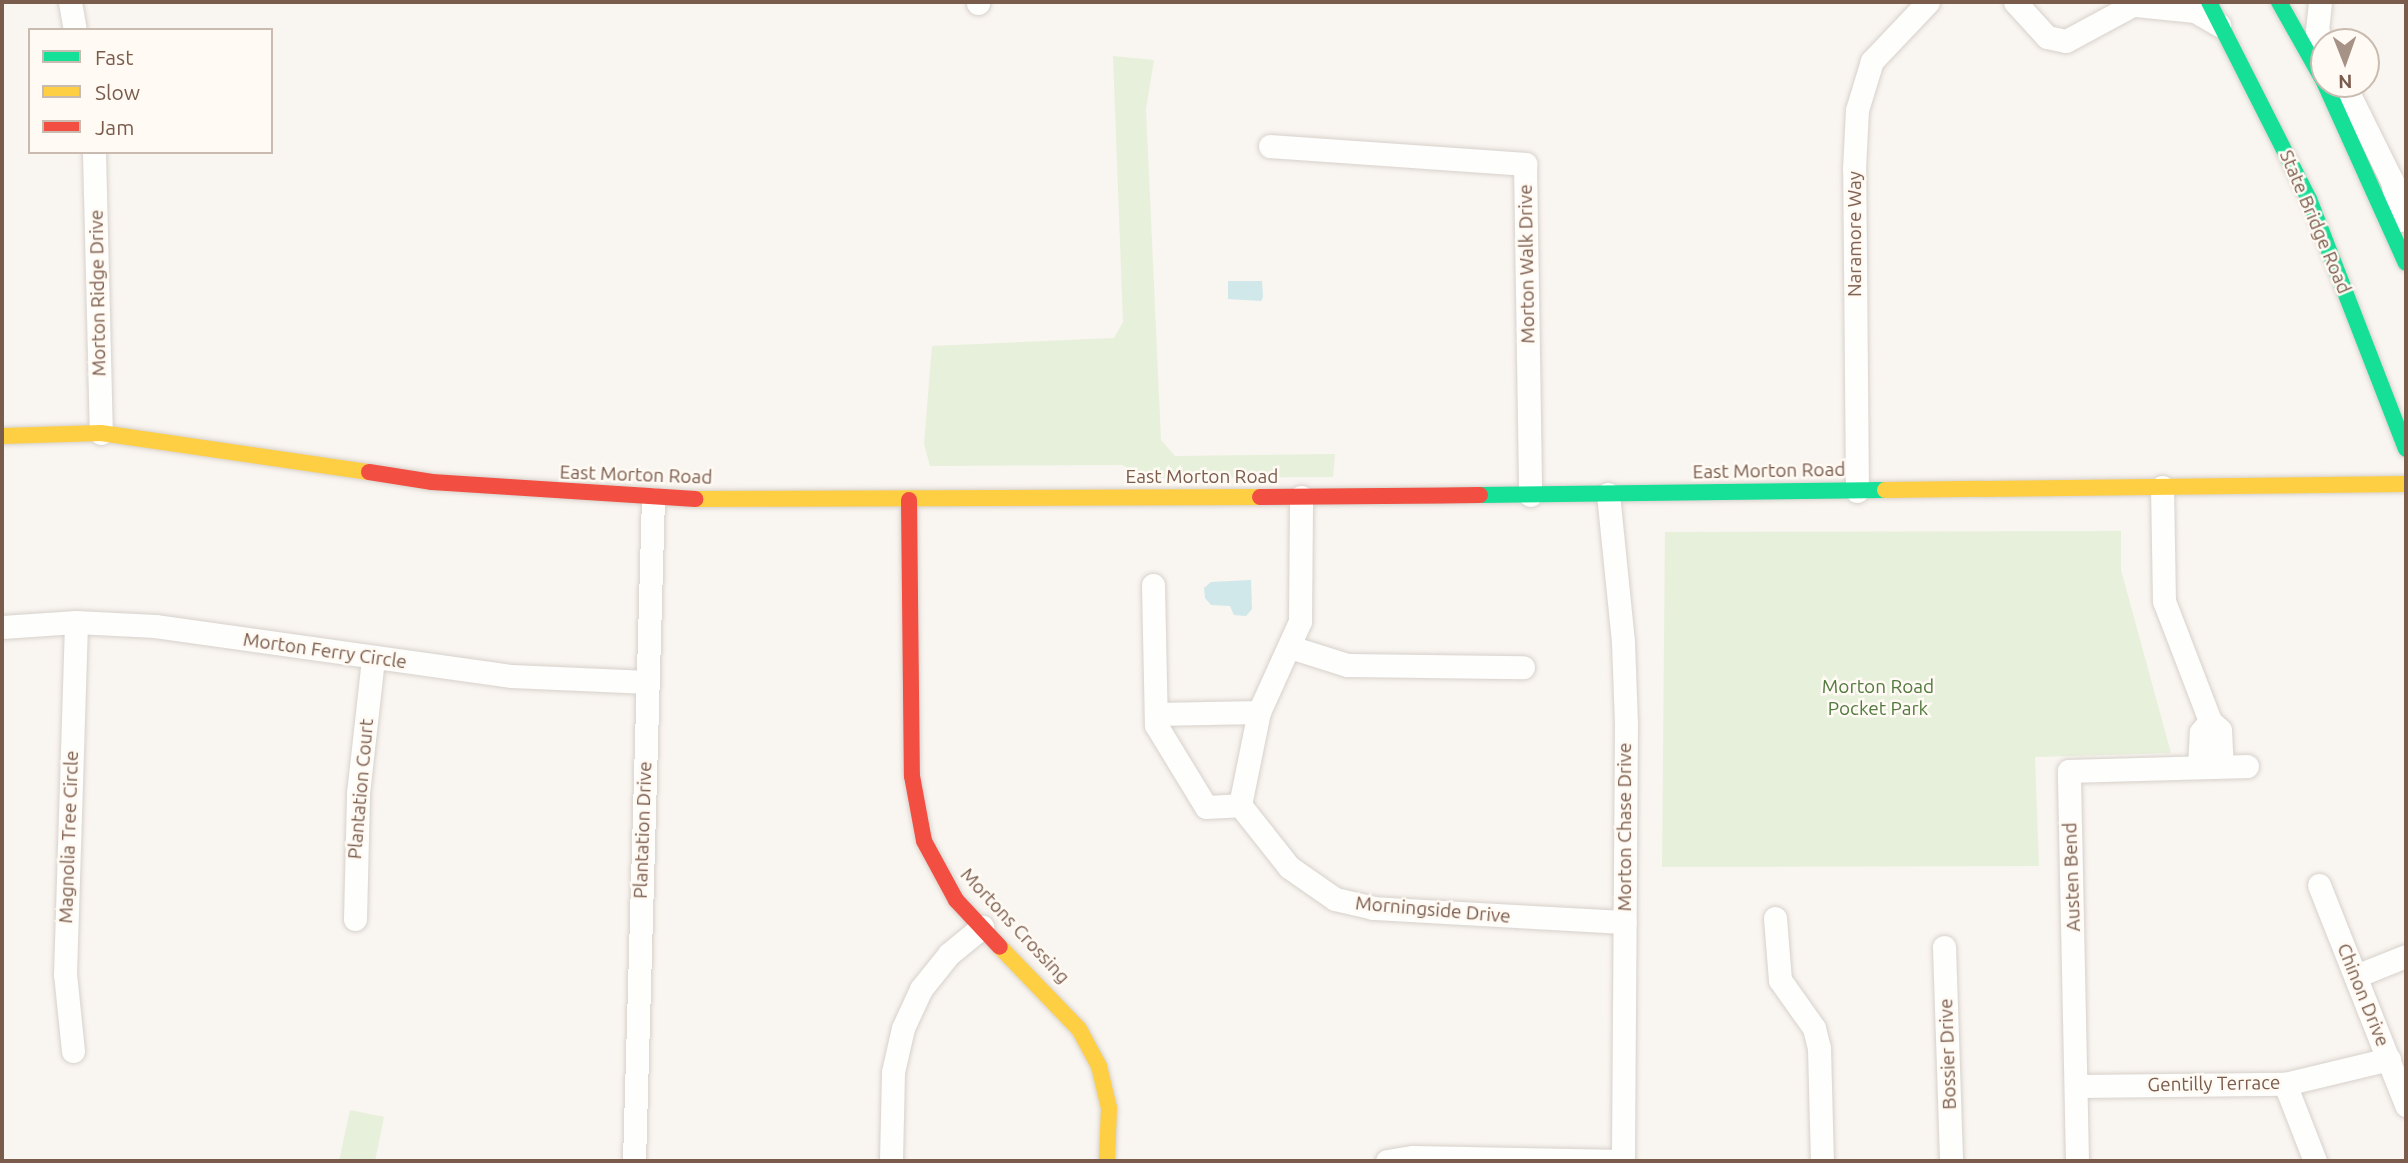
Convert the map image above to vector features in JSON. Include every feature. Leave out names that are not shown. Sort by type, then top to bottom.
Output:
[{"type":"main road","name":"State Bridge Road","points":[[2209,2],[2309,199],[2406,449]]},
{"type":"main road","points":[[2279,2],[2310,58]]},
{"type":"main road","points":[[2331,98],[2406,263]]},
{"type":"main road","name":"East Morton Road","points":[[2,436],[101,433],[199,444],[432,482],[653,499],[1301,497],[2406,484]]},
{"type":"main road","name":"Mortons Crossing","points":[[909,500],[915,807],[939,874],[982,927],[1079,1028],[1099,1066],[1109,1108],[1107,1161]]},
{"type":"street","points":[[70,2],[75,28]]},
{"type":"street","name":"Naramore Way","points":[[1857,491],[1854,169],[1857,110],[1872,61],[1928,2]]},
{"type":"street","points":[[2015,2],[2047,37],[2066,41],[2137,3],[2195,11],[2222,26]]},
{"type":"street","points":[[2317,28],[2320,2]]},
{"type":"street","points":[[2351,98],[2392,181],[2400,222],[2397,241]]},
{"type":"street","name":"Morton Walk Drive","points":[[1270,146],[1525,164],[1530,495]]},
{"type":"street","name":"Morton Ridge Drive","points":[[94,154],[101,433]]},
{"type":"street","points":[[2162,487],[2164,601],[2210,721],[2220,730],[2222,766]]},
{"type":"street","name":"Morton Chase Drive","points":[[1608,494],[1623,642],[1623,1161]]},
{"type":"street","points":[[1153,585],[1156,725],[1206,807],[1240,805],[1259,712],[1300,621],[1303,585],[1301,497]]},
{"type":"street","name":"Plantation Drive","points":[[634,1161],[653,499]]},
{"type":"street","name":"Morton Ferry Circle","points":[[2,627],[76,622],[155,626],[373,659],[512,676],[648,682]]},
{"type":"street","name":"Magnolia Tree Circle","points":[[73,1051],[65,974],[76,622]]},
{"type":"street","points":[[1290,647],[1347,665],[1523,667]]},
{"type":"street","name":"Plantation Court","points":[[355,919],[358,793],[373,659]]},
{"type":"street","points":[[1156,715],[1259,712]]},
{"type":"street","points":[[2199,767],[2200,732],[2210,721]]},
{"type":"street","name":"Austen Bend","points":[[2077,1161],[2078,1086],[2069,771],[2247,766]]},
{"type":"street","name":"Morningside Drive","points":[[1240,805],[1289,867],[1335,899],[1386,909],[1625,922]]},
{"type":"street","name":"Chinon Drive","points":[[2319,885],[2406,1105]]},
{"type":"street","points":[[1775,918],[1780,980],[1814,1028],[1819,1048],[1822,1161]]},
{"type":"street","points":[[891,1161],[893,1072],[903,1028],[921,989],[949,954],[982,927]]},
{"type":"street","name":"Bossier Drive","points":[[1944,947],[1951,1161]]},
{"type":"street","points":[[2356,976],[2406,956]]},
{"type":"street","name":"Gentilly Terrace","points":[[2078,1086],[2285,1084],[2389,1059]]},
{"type":"street","points":[[2285,1084],[2315,1161]]},
{"type":"street","points":[[1387,1161],[1413,1157],[1623,1161]]},
{"type":"green space","points":[[1113,56],[1154,60],[1146,109],[1161,440],[1175,456],[1335,454],[1333,477],[1149,478],[1122,465],[930,466],[924,444],[932,346],[1114,338],[1123,322]]},
{"type":"green space","name":"Morton Road Pocket Park","points":[[2121,531],[2121,570],[2171,753],[2035,757],[2039,866],[1662,867],[1665,532]]},
{"type":"green space","points":[[350,1110],[384,1117],[375,1161],[339,1161]]},
{"type":"water","points":[[1228,281],[1262,281],[1261,301],[1228,299]]},
{"type":"water","points":[[1251,580],[1252,609],[1246,616],[1234,615],[1230,606],[1211,605],[1205,598],[1204,588],[1211,582]]},
{"type":"traffic: fast","points":[[2209,2],[2309,199],[2406,449]]},
{"type":"traffic: fast","points":[[2279,2],[2310,57]]},
{"type":"traffic: fast","points":[[2331,98],[2406,263]]},
{"type":"traffic: fast","points":[[1480,495],[1885,490]]},
{"type":"traffic: slow","points":[[2,436],[101,433],[369,472]]},
{"type":"traffic: slow","points":[[1885,490],[2406,484]]},
{"type":"traffic: slow","points":[[695,499],[1260,497]]},
{"type":"traffic: slow","points":[[1000,947],[1079,1029],[1099,1066],[1109,1108],[1107,1161]]},
{"type":"traffic: jam","points":[[369,472],[432,482],[695,499]]},
{"type":"traffic: jam","points":[[1260,497],[1480,495]]},
{"type":"traffic: jam","points":[[909,500],[912,776],[924,841],[956,900],[1000,947]]}]
